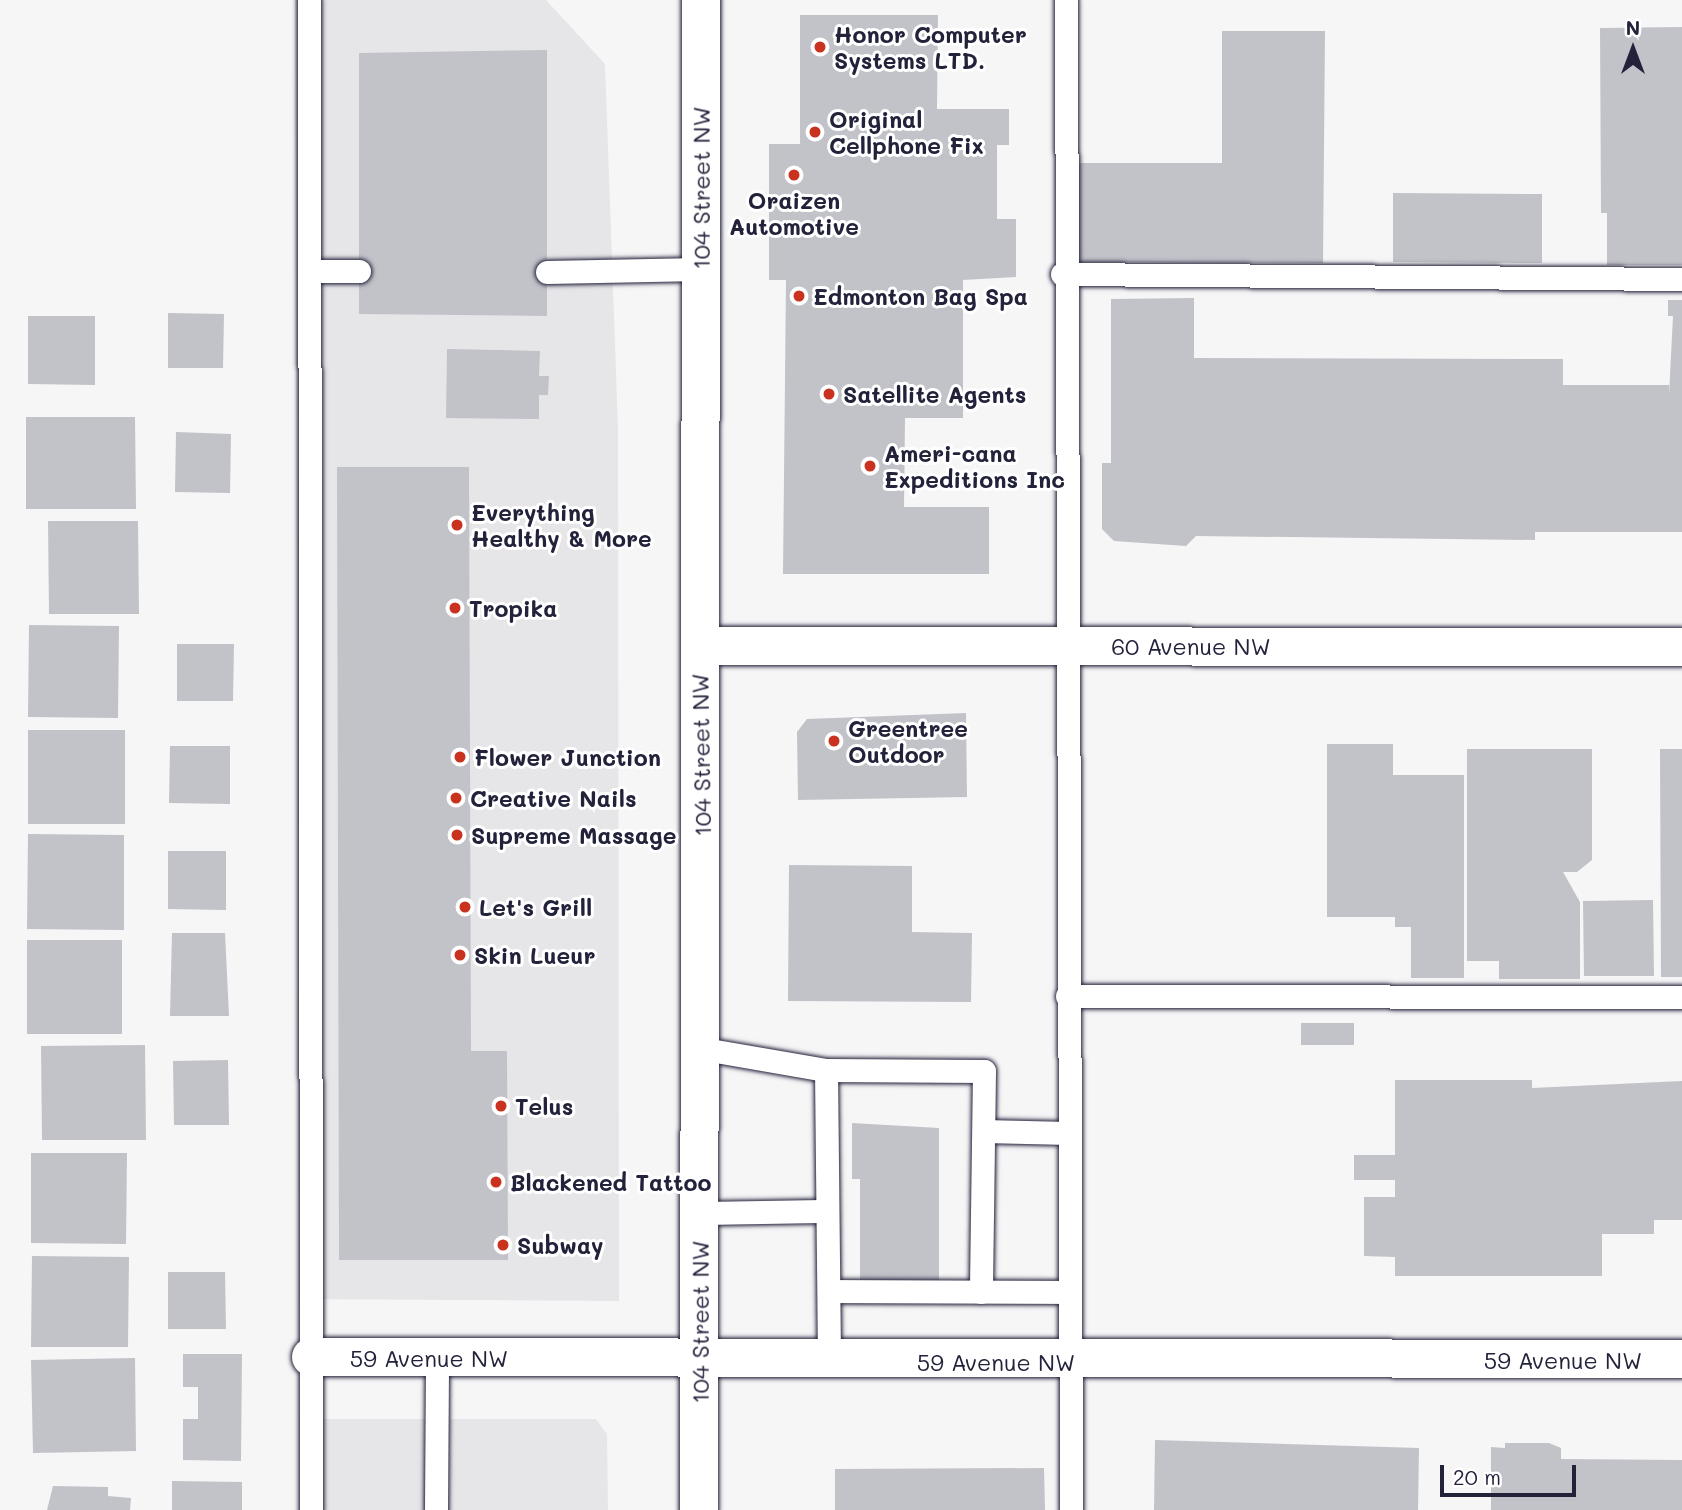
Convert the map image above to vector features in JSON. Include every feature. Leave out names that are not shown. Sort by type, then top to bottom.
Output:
[{"type":"street","name":"104 Street NW","points":[[699,1510],[700,1213],[704,1049],[700,646],[701,0]]},
{"type":"street","name":"60 Avenue NW","points":[[700,646],[1682,647]]},
{"type":"street","name":"59 Avenue NW","points":[[311,1357],[1070,1363],[1682,1359]]},
{"type":"lane","points":[[309,0],[311,1510]]},
{"type":"lane","points":[[1066,0],[1062,274],[1071,1510]]},
{"type":"lane","points":[[547,272],[701,269]]},
{"type":"lane","points":[[309,271],[359,271]]},
{"type":"lane","points":[[1062,274],[1682,279]]},
{"type":"lane","points":[[1067,996],[1682,997]]},
{"type":"lane","points":[[704,1049],[826,1070],[984,1071],[981,1292]]},
{"type":"lane","points":[[826,1070],[825,1212],[829,1361]]},
{"type":"lane","points":[[984,1131],[1068,1133]]},
{"type":"lane","points":[[700,1213],[825,1212]]},
{"type":"lane","points":[[829,1291],[1070,1292]]},
{"type":"lane","points":[[436,1510],[438,1359]]},
{"type":"shaded area","points":[[295,0],[546,0],[605,64],[618,429],[619,1301],[299,1299]]},
{"type":"shaded area","points":[[299,1419],[596,1419],[607,1434],[608,1510],[299,1510]]},
{"type":"building","points":[[800,15],[938,15],[937,109],[1009,109],[1009,145],[997,145],[997,219],[1016,219],[1016,277],[963,280],[963,418],[905,418],[904,507],[989,507],[989,574],[783,574],[786,280],[769,280],[769,144],[800,144]]},
{"type":"building","points":[[1682,27],[1682,265],[1607,265],[1607,213],[1601,213],[1600,28]]},
{"type":"building","points":[[1222,31],[1325,31],[1323,263],[1065,262],[1066,163],[1222,163]]},
{"type":"building","points":[[547,50],[547,316],[359,314],[359,53]]},
{"type":"building","points":[[1393,193],[1542,194],[1542,263],[1393,262]]},
{"type":"building","points":[[1194,298],[1194,358],[1563,359],[1563,385],[1669,385],[1669,395],[1673,316],[1668,316],[1668,300],[1682,300],[1682,532],[1535,532],[1535,540],[1196,536],[1186,546],[1114,541],[1102,529],[1102,463],[1111,463],[1111,299]]},
{"type":"building","points":[[168,313],[224,314],[223,368],[168,368]]},
{"type":"building","points":[[28,316],[95,316],[95,385],[28,384]]},
{"type":"building","points":[[447,349],[540,351],[539,376],[549,376],[548,395],[539,395],[539,419],[446,418]]},
{"type":"building","points":[[26,417],[135,417],[136,509],[26,509]]},
{"type":"building","points":[[176,432],[231,434],[230,493],[175,492]]},
{"type":"building","points":[[337,467],[469,467],[471,1051],[507,1051],[508,1260],[339,1260]]},
{"type":"building","points":[[48,521],[138,521],[139,614],[49,614]]},
{"type":"building","points":[[29,625],[119,626],[118,718],[28,717]]},
{"type":"building","points":[[177,644],[234,644],[233,701],[177,701]]},
{"type":"building","points":[[966,713],[967,797],[798,800],[797,732],[807,719]]},
{"type":"building","points":[[28,730],[125,730],[125,824],[28,824]]},
{"type":"building","points":[[1327,744],[1393,744],[1393,775],[1464,775],[1464,978],[1411,978],[1411,927],[1395,927],[1395,917],[1327,917]]},
{"type":"building","points":[[170,746],[230,746],[230,804],[169,803]]},
{"type":"building","points":[[1467,749],[1592,749],[1592,860],[1577,872],[1563,872],[1580,902],[1580,979],[1499,979],[1499,961],[1467,961]]},
{"type":"building","points":[[1660,749],[1682,749],[1682,977],[1661,977]]},
{"type":"building","points":[[28,834],[124,835],[124,930],[27,929]]},
{"type":"building","points":[[168,851],[226,851],[226,910],[168,909]]},
{"type":"building","points":[[789,865],[912,866],[912,932],[972,933],[971,1002],[788,1001]]},
{"type":"building","points":[[1653,900],[1654,976],[1584,976],[1583,901]]},
{"type":"building","points":[[172,933],[225,933],[229,1016],[170,1016]]},
{"type":"building","points":[[27,940],[122,940],[122,1034],[27,1034]]},
{"type":"building","points":[[1301,1023],[1354,1023],[1354,1045],[1301,1045]]},
{"type":"building","points":[[145,1045],[146,1140],[42,1140],[41,1046]]},
{"type":"building","points":[[228,1060],[229,1125],[174,1125],[173,1061]]},
{"type":"building","points":[[1395,1080],[1532,1080],[1532,1088],[1682,1081],[1682,1220],[1654,1220],[1654,1234],[1602,1234],[1602,1276],[1395,1276],[1395,1257],[1364,1256],[1364,1197],[1395,1197],[1395,1180],[1354,1180],[1354,1155],[1395,1155]]},
{"type":"building","points":[[852,1123],[939,1128],[939,1285],[860,1285],[860,1179],[852,1179]]},
{"type":"building","points":[[31,1153],[127,1153],[126,1244],[31,1243]]},
{"type":"building","points":[[32,1256],[129,1257],[128,1347],[31,1347]]},
{"type":"building","points":[[168,1272],[225,1272],[226,1329],[168,1329]]},
{"type":"building","points":[[183,1354],[242,1354],[241,1461],[183,1460],[183,1419],[198,1419],[198,1387],[183,1387]]},
{"type":"building","points":[[135,1358],[136,1451],[33,1453],[31,1360]]},
{"type":"building","points":[[1155,1440],[1419,1448],[1418,1510],[1154,1510]]},
{"type":"building","points":[[1505,1443],[1549,1443],[1561,1448],[1561,1459],[1682,1460],[1682,1510],[1491,1510],[1491,1447],[1505,1448]]},
{"type":"building","points":[[1044,1468],[1045,1510],[835,1510],[835,1469]]},
{"type":"building","points":[[172,1481],[242,1482],[242,1510],[172,1510]]},
{"type":"building","points":[[53,1486],[108,1487],[108,1496],[131,1498],[130,1510],[47,1510]]},
{"type":"place","name":"Honor Computer Systems LTD.","points":[[820,47]]},
{"type":"place","name":"Original Cellphone Fix","points":[[815,132]]},
{"type":"place","name":"Oraizen Automotive","points":[[794,175]]},
{"type":"place","name":"Edmonton Bag Spa","points":[[799,296]]},
{"type":"place","name":"Satellite Agents","points":[[829,394]]},
{"type":"place","name":"Ameri-cana Expeditions Inc","points":[[870,466]]},
{"type":"place","name":"Everything Healthy & More","points":[[457,525]]},
{"type":"place","name":"Tropika","points":[[455,608]]},
{"type":"place","name":"Greentree Outdoor","points":[[834,741]]},
{"type":"place","name":"Flower Junction","points":[[460,757]]},
{"type":"place","name":"Creative Nails","points":[[456,798]]},
{"type":"place","name":"Supreme Massage","points":[[457,835]]},
{"type":"place","name":"Let's Grill","points":[[465,907]]},
{"type":"place","name":"Skin Lueur","points":[[460,955]]},
{"type":"place","name":"Telus","points":[[501,1106]]},
{"type":"place","name":"Blackened Tattoo","points":[[496,1182]]},
{"type":"place","name":"Subway","points":[[503,1245]]}]
